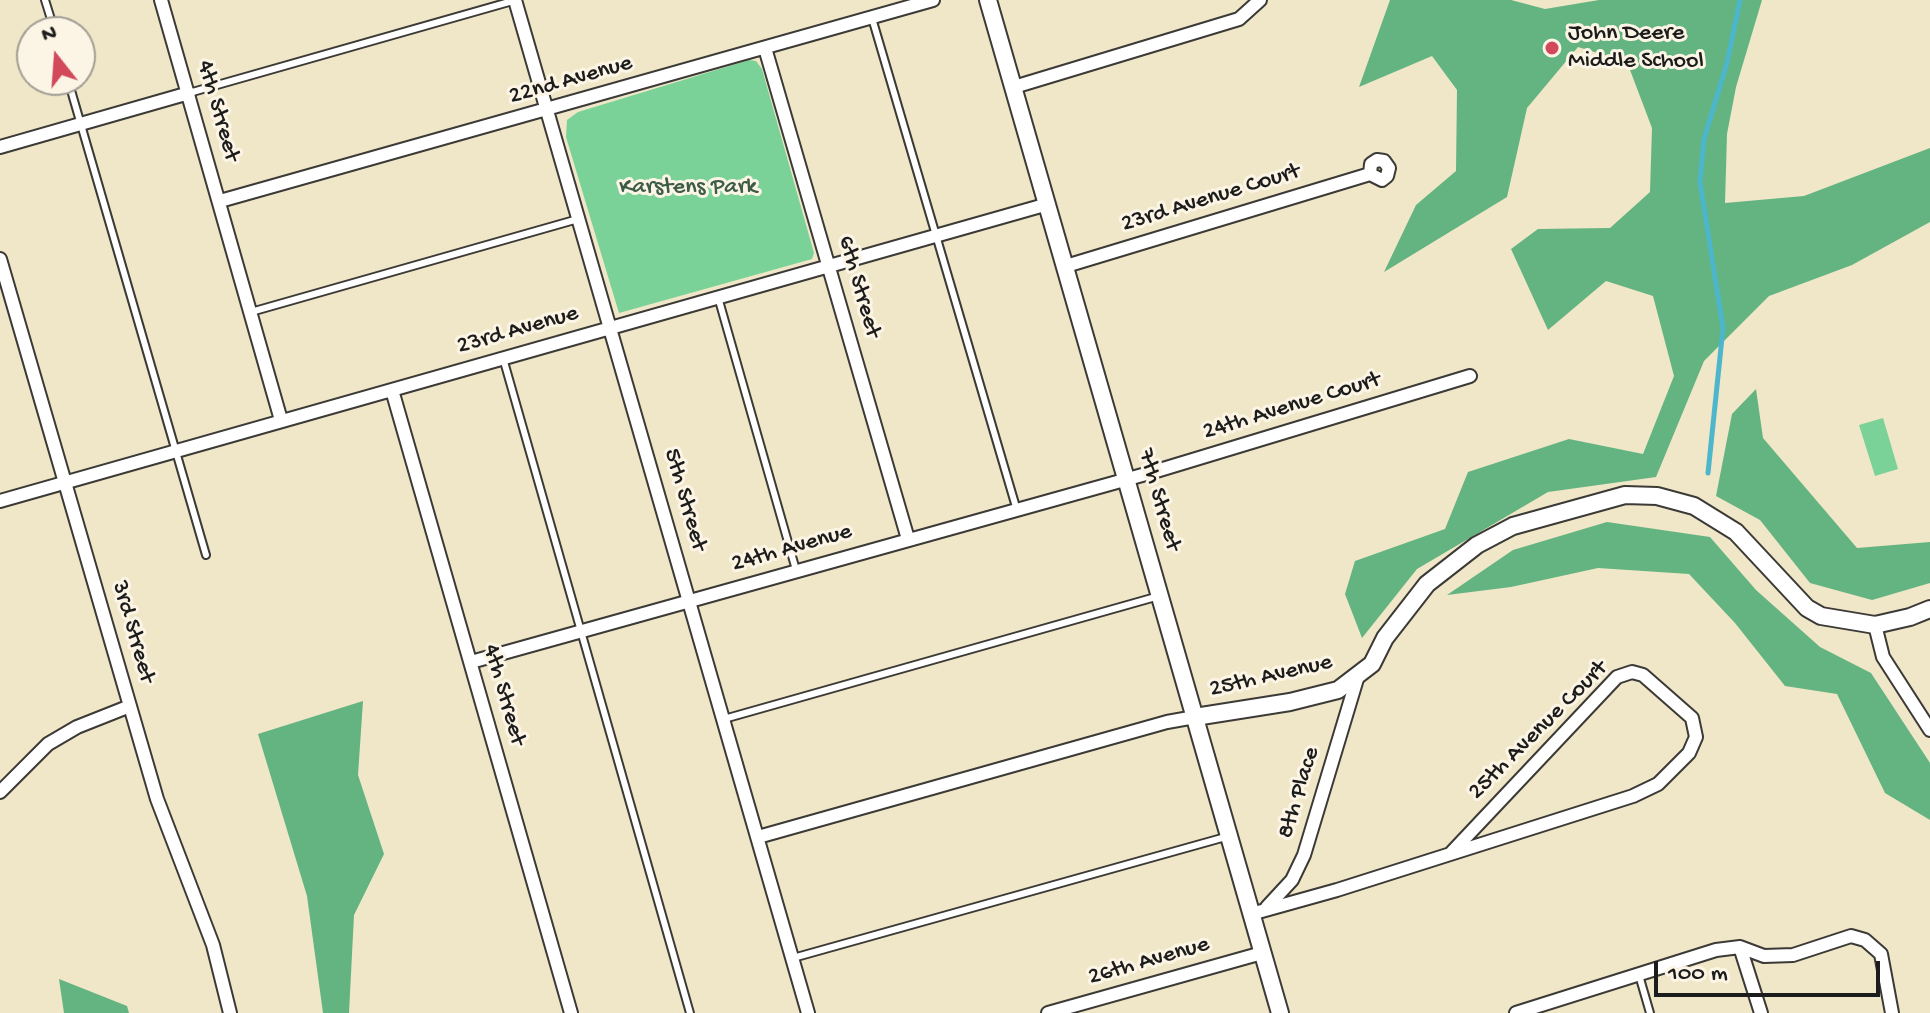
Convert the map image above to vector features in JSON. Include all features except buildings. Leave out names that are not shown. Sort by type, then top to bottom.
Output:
[{"type":"street","name":"4th Street","points":[[161,0],[281,420]]},
{"type":"street","name":"5th Street","points":[[516,0],[808,1013]]},
{"type":"street","name":"22nd Avenue","points":[[220,201],[933,0]]},
{"type":"street","name":"7th Street","points":[[988,0],[1195,717],[1230,835],[1258,912],[1262,953],[1280,1013]]},
{"type":"street","points":[[1014,87],[1239,19],[1260,0]]},
{"type":"street","name":"6th Street","points":[[765,48],[908,539]]},
{"type":"street","points":[[0,147],[189,93]]},
{"type":"street","name":"23rd Avenue Court","points":[[1066,266],[1370,174]]},
{"type":"street","name":"23rd Avenue","points":[[0,501],[1048,204]]},
{"type":"street","name":"3rd Street","points":[[0,259],[164,821],[213,945],[230,1013]]},
{"type":"street","name":"24th Avenue Court","points":[[1126,478],[1470,376]]},
{"type":"street","name":"4th Street","points":[[392,390],[571,1013]]},
{"type":"street","name":"24th Avenue","points":[[471,662],[1126,478]]},
{"type":"street","name":"25th Avenue","points":[[758,837],[1167,722],[1319,696],[1357,679],[1372,664],[1385,638],[1427,584],[1477,545],[1513,526],[1625,495],[1657,496],[1694,506],[1736,532],[1807,608],[1838,622],[1875,625],[1930,609]]},
{"type":"street","points":[[1875,625],[1883,657],[1930,730]]},
{"type":"street","name":"25th Avenue Court","points":[[1258,912],[1451,853],[1647,790],[1668,775],[1694,745],[1696,737],[1692,718],[1643,675],[1632,672],[1617,677],[1451,853]]},
{"type":"street","name":"8th Place","points":[[1258,912],[1292,880],[1304,855],[1357,679]]},
{"type":"street","points":[[0,792],[48,744],[77,727],[130,706]]},
{"type":"street","points":[[1524,1012],[1716,950],[1740,947],[1764,956],[1793,955],[1851,936],[1865,940],[1881,954],[1886,966],[1892,1013]]},
{"type":"street","points":[[1740,947],[1761,1013]]},
{"type":"street","name":"26th Avenue","points":[[1048,1013],[1262,953]]},
{"type":"lane","points":[[189,93],[516,0]]},
{"type":"lane","points":[[872,18],[1016,507]]},
{"type":"lane","points":[[73,96],[206,555]]},
{"type":"lane","points":[[251,312],[579,219]]},
{"type":"lane","points":[[718,297],[796,570]]},
{"type":"lane","points":[[503,358],[690,1013]]},
{"type":"lane","points":[[724,719],[1160,596]]},
{"type":"lane","points":[[793,958],[1230,835]]},
{"type":"lane","points":[[1639,975],[1650,1013]]},
{"type":"green space","points":[[1390,0],[1511,0],[1545,9],[1599,0],[1762,0],[1736,87],[1727,134],[1725,203],[1804,196],[1930,148],[1930,222],[1852,265],[1769,296],[1704,361],[1656,477],[1548,492],[1417,569],[1362,638],[1345,594],[1355,561],[1445,529],[1468,472],[1569,439],[1643,454],[1674,376],[1653,296],[1606,281],[1548,330],[1511,249],[1538,229],[1610,228],[1650,192],[1652,128],[1627,62],[1578,47],[1527,108],[1507,197],[1384,272],[1416,205],[1456,171],[1457,90],[1432,56],[1359,87]]},
{"type":"green space","name":"Karstens Park","points":[[749,60],[756,61],[762,69],[814,253],[812,259],[619,313],[566,137],[567,120],[578,112]]},
{"type":"green space","points":[[1756,389],[1763,438],[1857,548],[1930,542],[1930,583],[1872,600],[1810,583],[1760,520],[1716,496],[1732,414]]},
{"type":"green space","points":[[1883,418],[1898,469],[1875,476],[1859,425]]},
{"type":"green space","points":[[1607,522],[1710,537],[1756,590],[1820,647],[1871,673],[1930,763],[1930,820],[1885,793],[1837,694],[1785,686],[1735,623],[1689,574],[1598,568],[1511,587],[1447,595],[1513,550]]},
{"type":"green space","points":[[363,701],[358,775],[384,854],[354,915],[349,1013],[323,1013],[307,896],[258,734]]},
{"type":"green space","points":[[59,979],[127,1006],[129,1013],[64,1013]]},
{"type":"waterway","points":[[1708,473],[1723,328],[1700,182],[1704,139],[1727,63],[1740,0]]},
{"type":"place","name":"John Deere Middle School","points":[[1552,48]]}]
